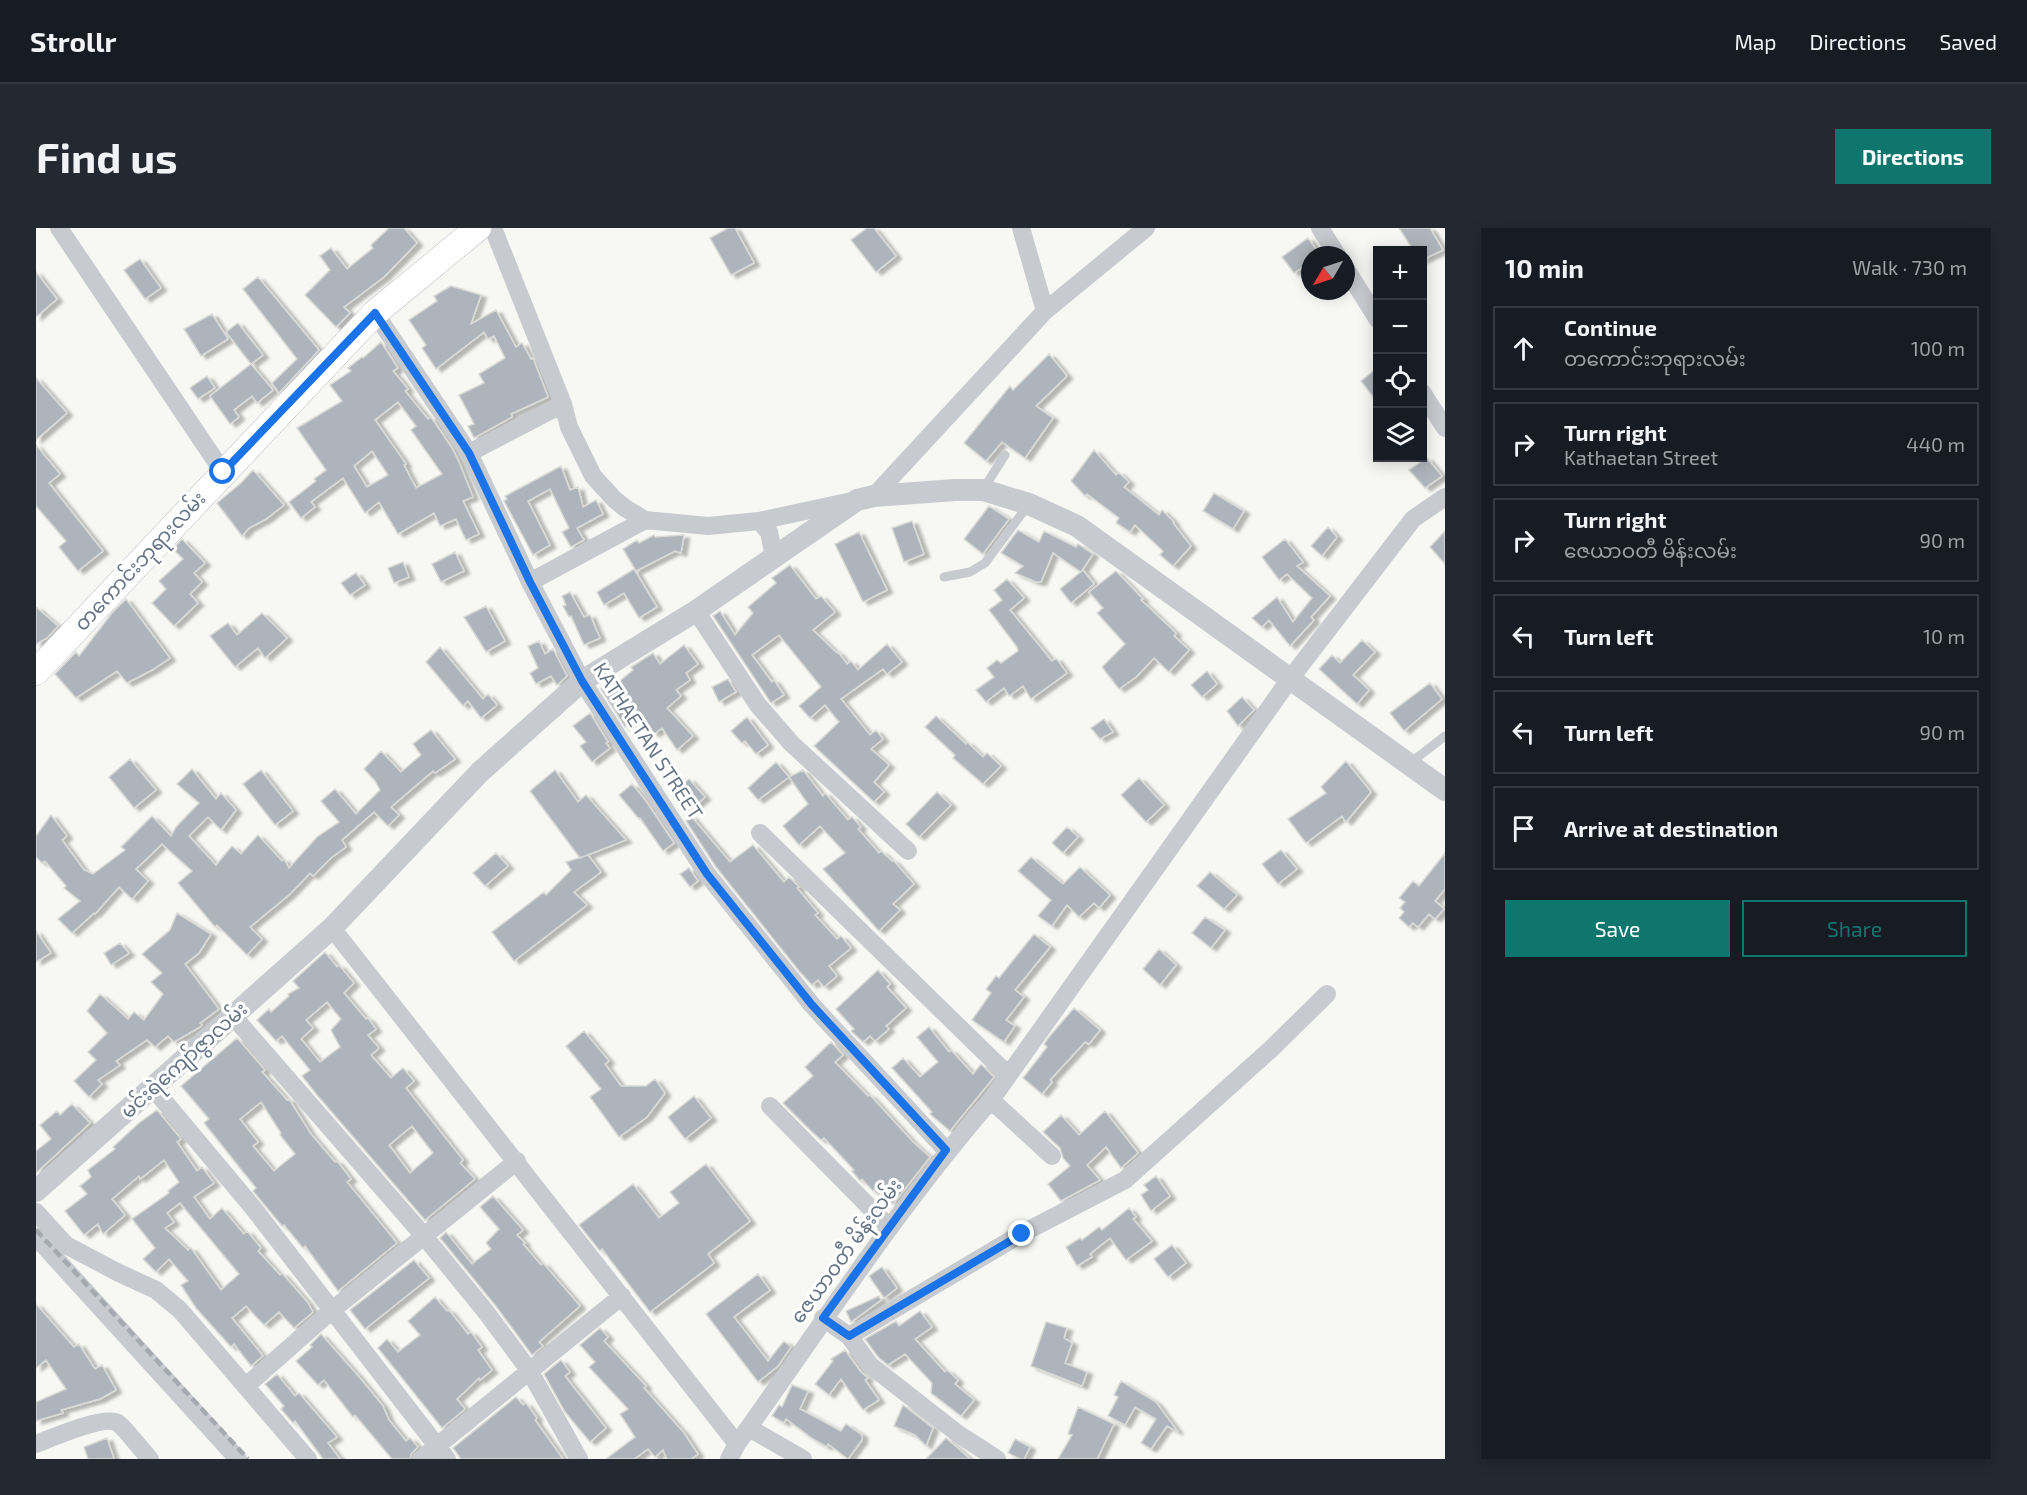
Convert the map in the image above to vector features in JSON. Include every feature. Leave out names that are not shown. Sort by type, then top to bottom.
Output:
[{"type":"main road","name":"တကောင်းဘုရားလမ်း","points":[[36,672],[375,313],[478,228]]},
{"type":"street","points":[[59,228],[223,472]]},
{"type":"street","points":[[493,228],[563,404],[568,427],[593,476],[614,499],[645,520],[708,526],[759,521],[866,498],[955,490],[983,490],[1029,504],[1077,526],[1445,790]]},
{"type":"street","points":[[1021,228],[1045,311]]},
{"type":"street","points":[[866,498],[1045,311],[1146,228]]},
{"type":"street","points":[[1320,228],[1331,246]]},
{"type":"street","points":[[1355,284],[1373,313]]},
{"type":"street","name":"KATHAETAN STREET","points":[[375,313],[469,453],[530,582],[582,681],[707,874],[812,1005],[946,1150]]},
{"type":"street","points":[[1427,400],[1445,428]]},
{"type":"street","points":[[469,453],[563,404]]},
{"type":"street","name":"ဇေယာဝတီ မိန်းလမ်း","points":[[733,1452],[799,1357],[823,1318],[946,1150],[991,1100],[1007,1074],[1290,679],[1413,519],[1445,497]]},
{"type":"street","name":"မင်းရဲကျော်ဇွာလမ်း","points":[[36,1191],[332,928],[480,772],[582,681],[696,611],[866,498]]},
{"type":"street","points":[[530,582],[645,520]]},
{"type":"street","points":[[759,521],[769,532],[774,557]]},
{"type":"street","points":[[696,611],[758,705],[791,743],[908,851]]},
{"type":"street","points":[[760,832],[1007,1074]]},
{"type":"street","points":[[332,928],[622,1296],[733,1452]]},
{"type":"street","points":[[849,1336],[1022,1234],[1125,1180],[1271,1049],[1327,994]]},
{"type":"street","points":[[233,1016],[424,1236],[486,1312],[530,1371],[579,1459]]},
{"type":"street","points":[[153,1088],[254,1209],[442,1452]]},
{"type":"street","points":[[991,1100],[1052,1156]]},
{"type":"street","points":[[770,1106],[890,1228]]},
{"type":"street","points":[[246,1386],[332,1311],[517,1161]]},
{"type":"street","points":[[36,1212],[66,1245],[156,1290],[180,1310],[308,1459]]},
{"type":"street","points":[[36,1237],[238,1459]]},
{"type":"street","points":[[421,1459],[442,1452],[530,1371],[622,1296]]},
{"type":"street","points":[[823,1318],[849,1336],[870,1365],[957,1433],[998,1459]]},
{"type":"street","points":[[36,1443],[96,1423],[109,1421],[118,1423],[150,1459]]},
{"type":"street","points":[[749,1428],[803,1459]]},
{"type":"lane","points":[[983,490],[1005,455]]},
{"type":"lane","points":[[944,577],[970,572],[985,563],[1029,504]]},
{"type":"lane","points":[[1408,764],[1445,736]]},
{"type":"building","points":[[389,228],[404,228],[417,243],[384,277],[344,307],[350,313],[336,327],[305,295],[330,270],[320,256],[331,248],[347,269],[373,248],[371,245]]},
{"type":"building","points":[[728,228],[735,228],[754,263],[731,275],[710,238]]},
{"type":"building","points":[[867,228],[874,228],[896,256],[876,272],[851,240]]},
{"type":"building","points":[[1399,228],[1430,228],[1443,250],[1427,258],[1427,246],[1410,246]]},
{"type":"building","points":[[1308,238],[1314,246],[1301,246],[1301,268],[1294,273],[1282,257]]},
{"type":"building","points":[[140,259],[161,288],[145,299],[124,270]]},
{"type":"building","points":[[36,272],[57,299],[36,317]]},
{"type":"building","points":[[258,277],[319,350],[279,393],[272,383],[297,359],[243,289]]},
{"type":"building","points":[[451,286],[481,295],[471,324],[496,310],[516,347],[522,343],[531,359],[533,358],[548,397],[511,414],[512,417],[474,438],[468,426],[474,424],[459,395],[484,383],[479,374],[505,358],[494,336],[488,339],[484,332],[436,369],[422,348],[426,345],[409,320],[437,301],[434,296]]},
{"type":"building","points":[[212,314],[228,339],[201,356],[184,329]]},
{"type":"building","points":[[238,323],[263,355],[251,364],[226,332]]},
{"type":"building","points":[[381,342],[398,368],[393,371],[408,389],[405,391],[428,419],[431,417],[452,448],[473,497],[463,501],[479,534],[466,540],[456,519],[440,526],[434,513],[398,534],[379,502],[365,513],[343,478],[311,502],[315,507],[301,518],[289,502],[326,470],[297,428],[342,401],[330,385],[351,371],[348,368]],"holes":[[[398,402],[416,426],[411,430],[442,474],[416,488],[404,465],[406,464],[375,420]],[[372,451],[388,475],[367,487],[354,466]]]},
{"type":"building","points":[[1049,354],[1067,376],[1036,406],[1053,418],[1025,458],[1002,442],[986,461],[964,443],[1010,386],[1013,390]]},
{"type":"building","points":[[251,364],[273,390],[257,403],[252,396],[234,410],[239,417],[230,424],[210,396]]},
{"type":"building","points":[[1373,371],[1373,397],[1361,381]]},
{"type":"building","points":[[207,376],[215,388],[198,399],[190,388]]},
{"type":"building","points":[[36,378],[67,413],[36,440]]},
{"type":"building","points":[[36,445],[60,474],[49,483],[103,551],[78,571],[59,547],[66,541],[36,506]]},
{"type":"building","points":[[1094,450],[1116,475],[1118,472],[1129,482],[1124,487],[1159,515],[1162,510],[1174,522],[1191,546],[1173,566],[1160,555],[1163,551],[1135,525],[1130,532],[1116,523],[1119,518],[1087,494],[1085,496],[1071,481]]},
{"type":"building","points":[[1427,458],[1442,476],[1425,488],[1409,470],[1421,462],[1427,462]]},
{"type":"building","points":[[561,466],[570,490],[578,487],[583,507],[596,500],[603,514],[577,528],[584,540],[571,547],[562,532],[569,528],[550,489],[528,501],[550,545],[533,555],[504,501],[507,499],[505,496]]},
{"type":"building","points":[[253,470],[284,505],[266,519],[249,528],[242,536],[217,503]]},
{"type":"building","points":[[1214,493],[1244,511],[1233,529],[1203,511]]},
{"type":"building","points":[[989,506],[1009,519],[983,554],[964,539]]},
{"type":"building","points":[[912,521],[924,554],[904,562],[892,528]]},
{"type":"building","points":[[1328,527],[1337,537],[1322,556],[1311,546]]},
{"type":"building","points":[[1018,530],[1039,542],[1044,531],[1076,547],[1078,544],[1093,554],[1081,572],[1053,553],[1041,582],[1036,582],[1015,573],[1023,566],[1001,553]]},
{"type":"building","points":[[1445,531],[1445,564],[1430,547]]},
{"type":"building","points":[[859,532],[887,590],[863,602],[835,544]]},
{"type":"building","points":[[654,535],[655,537],[684,535],[681,553],[675,551],[636,571],[623,549],[637,540],[639,543]]},
{"type":"building","points":[[182,539],[205,563],[194,573],[202,582],[190,594],[198,603],[174,626],[152,603],[166,589],[159,581],[183,559],[173,549]]},
{"type":"building","points":[[1285,539],[1303,562],[1297,566],[1330,596],[1311,617],[1314,620],[1290,646],[1269,620],[1262,627],[1252,618],[1277,597],[1293,622],[1312,598],[1287,574],[1279,580],[1262,557]]},
{"type":"building","points":[[455,552],[464,571],[441,582],[432,564]]},
{"type":"building","points":[[403,562],[409,577],[394,583],[388,568]]},
{"type":"building","points":[[790,565],[816,599],[821,596],[835,612],[813,630],[838,652],[847,664],[851,661],[858,670],[887,644],[902,662],[887,674],[883,669],[841,699],[870,735],[876,730],[883,739],[871,749],[889,765],[874,782],[884,792],[874,802],[814,746],[839,722],[825,705],[810,718],[799,706],[821,687],[779,635],[752,655],[784,695],[771,703],[713,616],[720,611],[735,635],[753,613],[748,607],[776,583],[772,578]]},
{"type":"building","points":[[634,569],[657,607],[639,618],[624,593],[604,605],[597,592]]},
{"type":"building","points":[[1083,570],[1094,584],[1071,603],[1060,589]]},
{"type":"building","points":[[1116,571],[1143,599],[1141,600],[1176,633],[1174,636],[1189,650],[1169,672],[1154,658],[1136,677],[1119,689],[1102,667],[1125,644],[1097,613],[1103,608],[1089,592]]},
{"type":"building","points":[[356,573],[365,585],[350,595],[341,583]]},
{"type":"building","points":[[1007,579],[1024,598],[1010,610],[1052,661],[1056,658],[1067,673],[1031,699],[1023,686],[1009,696],[1004,688],[986,702],[976,690],[994,677],[987,668],[997,660],[1001,663],[1018,651],[989,610],[1002,600],[994,590]]},
{"type":"building","points":[[570,592],[584,617],[590,615],[600,638],[584,645],[571,616],[569,617],[563,606],[566,605],[562,596]]},
{"type":"building","points":[[126,599],[170,658],[127,683],[117,671],[76,698],[55,674],[76,652],[79,656],[112,613]]},
{"type":"building","points":[[486,606],[505,641],[486,652],[464,617]]},
{"type":"building","points":[[36,607],[58,626],[47,638],[36,644]]},
{"type":"building","points":[[262,613],[287,638],[265,658],[258,648],[235,667],[210,636],[228,623],[237,635]]},
{"type":"building","points":[[1362,640],[1375,652],[1353,675],[1369,690],[1357,704],[1319,669],[1332,655],[1340,663]]},
{"type":"building","points":[[539,641],[545,654],[553,649],[567,676],[557,685],[551,676],[536,684],[530,673],[538,668],[528,646]]},
{"type":"building","points":[[684,645],[698,664],[686,673],[690,680],[676,690],[681,696],[667,708],[693,736],[677,750],[662,728],[654,734],[640,715],[625,727],[601,689],[611,680],[615,685],[633,670],[631,667],[653,653],[660,664]]},
{"type":"building","points":[[440,647],[483,699],[488,694],[497,705],[481,718],[468,701],[463,706],[426,662]]},
{"type":"building","points":[[1207,671],[1217,684],[1202,697],[1191,685]]},
{"type":"building","points":[[728,679],[736,692],[719,702],[712,687]]},
{"type":"building","points":[[1430,683],[1442,699],[1404,731],[1390,713]]},
{"type":"building","points":[[1242,697],[1254,710],[1238,726],[1227,711]]},
{"type":"building","points":[[590,713],[610,748],[592,762],[580,746],[586,742],[573,726]]},
{"type":"building","points":[[936,716],[966,744],[967,742],[983,757],[987,753],[1001,766],[983,784],[953,758],[955,755],[925,727]]},
{"type":"building","points":[[747,717],[768,745],[756,754],[745,741],[742,743],[731,731]]},
{"type":"building","points":[[1104,719],[1113,732],[1100,739],[1091,728]]},
{"type":"building","points":[[431,730],[455,759],[435,773],[433,771],[391,807],[399,815],[388,826],[374,812],[342,840],[346,847],[313,876],[310,873],[290,894],[250,927],[262,939],[247,955],[217,925],[215,927],[178,883],[192,871],[162,844],[136,869],[148,881],[132,899],[119,887],[95,914],[72,933],[58,919],[80,901],[64,888],[66,886],[45,861],[42,863],[36,857],[36,836],[51,815],[67,836],[62,840],[84,870],[93,874],[125,850],[121,847],[152,816],[171,836],[176,827],[199,803],[177,784],[192,769],[216,799],[221,793],[236,810],[221,830],[208,817],[189,836],[216,865],[232,846],[241,854],[258,835],[282,861],[284,859],[289,868],[317,837],[339,822],[321,801],[335,789],[356,814],[380,790],[364,769],[381,751],[401,772],[421,755],[413,744]]},
{"type":"building","points":[[130,759],[156,790],[134,808],[109,777]]},
{"type":"building","points":[[1346,761],[1371,792],[1346,822],[1342,816],[1306,843],[1288,819],[1326,793],[1321,787]]},
{"type":"building","points":[[776,762],[789,777],[758,800],[748,788]]},
{"type":"building","points":[[261,770],[293,811],[275,825],[243,784]]},
{"type":"building","points":[[555,770],[578,802],[586,795],[626,840],[580,858],[530,791]]},
{"type":"building","points":[[803,770],[823,796],[825,793],[848,820],[852,817],[861,827],[858,829],[879,853],[881,851],[893,860],[914,884],[893,904],[900,910],[879,931],[823,869],[845,853],[820,826],[799,845],[783,826],[808,804],[789,777]]},
{"type":"building","points":[[1139,778],[1164,805],[1146,822],[1121,795]]},
{"type":"building","points":[[689,779],[705,797],[688,812],[672,793]]},
{"type":"building","points":[[632,784],[674,843],[663,851],[640,818],[619,795]]},
{"type":"building","points":[[937,792],[951,805],[919,837],[906,824]]},
{"type":"building","points":[[691,816],[730,862],[753,845],[784,882],[789,877],[799,887],[797,888],[818,913],[815,915],[837,939],[841,936],[851,948],[829,966],[837,976],[824,987],[818,980],[812,985],[799,971],[716,867],[686,821]]},
{"type":"building","points":[[1067,827],[1078,837],[1063,853],[1052,843]]},
{"type":"building","points":[[1281,850],[1297,869],[1278,884],[1262,864]]},
{"type":"building","points":[[496,853],[508,866],[485,886],[473,873]]},
{"type":"building","points":[[1445,853],[1445,889],[1435,901],[1444,909],[1435,919],[1429,914],[1418,927],[1413,923],[1409,927],[1399,918],[1404,912],[1400,908],[1405,902],[1399,898],[1413,881],[1419,886]]},
{"type":"building","points":[[588,855],[601,872],[574,892],[587,905],[514,961],[492,932],[544,892],[546,895],[571,870],[566,862]]},
{"type":"building","points":[[1031,857],[1063,884],[1080,867],[1110,895],[1099,908],[1094,903],[1079,917],[1067,905],[1052,926],[1038,916],[1051,900],[1018,871]]},
{"type":"building","points":[[689,868],[698,881],[690,887],[680,874]]},
{"type":"building","points":[[1210,872],[1237,895],[1224,909],[1197,886]]},
{"type":"building","points":[[177,913],[211,934],[199,953],[185,964],[219,1009],[200,1023],[202,1025],[200,1027],[174,1042],[168,1036],[155,1047],[147,1040],[116,1061],[120,1065],[98,1080],[102,1084],[89,1097],[74,1081],[96,1060],[88,1052],[107,1033],[87,1011],[100,994],[128,1019],[134,1012],[144,1020],[163,994],[151,982],[162,973],[142,954],[170,930]]},
{"type":"building","points":[[1205,917],[1225,930],[1211,948],[1192,933]]},
{"type":"building","points":[[36,931],[51,953],[36,962]]},
{"type":"building","points":[[1034,934],[1050,947],[1015,990],[1024,997],[1006,1020],[1015,1026],[1004,1042],[972,1020],[991,993],[986,989],[996,976],[999,978]]},
{"type":"building","points":[[120,943],[129,953],[111,965],[104,953]]},
{"type":"building","points":[[1159,949],[1176,965],[1160,985],[1143,969]]},
{"type":"building","points":[[325,952],[337,967],[339,965],[354,983],[344,993],[376,1029],[368,1035],[379,1048],[371,1055],[391,1078],[403,1068],[414,1081],[406,1088],[463,1160],[460,1163],[475,1179],[425,1220],[302,1076],[310,1070],[282,1036],[276,1041],[257,1020],[269,1009],[271,1012],[289,996],[288,994],[299,988],[293,981]],"holes":[[[327,1002],[341,1019],[331,1030],[340,1047],[320,1062],[301,1039],[313,1028],[306,1020]],[[412,1126],[433,1153],[410,1173],[389,1145]]]},
{"type":"building","points":[[878,970],[890,984],[887,987],[906,1008],[886,1026],[889,1029],[875,1041],[870,1036],[863,1042],[851,1031],[854,1029],[836,1009]]},
{"type":"building","points":[[1074,1008],[1100,1030],[1089,1044],[1085,1042],[1050,1080],[1052,1082],[1042,1094],[1023,1078],[1047,1047],[1044,1044],[1049,1037]]},
{"type":"building","points":[[929,1027],[949,1052],[951,1050],[973,1074],[981,1064],[994,1077],[950,1131],[930,1114],[932,1112],[892,1068],[903,1058],[920,1077],[938,1062],[917,1037]]},
{"type":"building","points":[[584,1031],[609,1061],[605,1064],[621,1086],[646,1086],[655,1079],[665,1093],[647,1117],[619,1137],[590,1097],[601,1089],[566,1046]]},
{"type":"building","points":[[237,1038],[265,1070],[262,1072],[287,1100],[289,1099],[311,1134],[351,1179],[347,1182],[397,1243],[338,1291],[305,1246],[303,1248],[284,1225],[282,1226],[253,1191],[256,1188],[204,1123],[209,1119],[181,1086]],"holes":[[[261,1102],[281,1133],[280,1135],[295,1154],[274,1171],[253,1146],[258,1142],[240,1119]]]},
{"type":"building","points":[[831,1042],[843,1055],[835,1062],[930,1157],[893,1204],[876,1188],[873,1191],[862,1179],[860,1181],[852,1171],[854,1170],[824,1138],[821,1140],[783,1103],[813,1076],[805,1067]]},
{"type":"building","points":[[694,1096],[711,1118],[685,1139],[668,1117]]},
{"type":"building","points":[[72,1104],[90,1123],[36,1173],[36,1151],[51,1139],[40,1125],[57,1111],[60,1115]]},
{"type":"building","points":[[157,1110],[181,1139],[177,1142],[197,1171],[202,1167],[214,1183],[194,1197],[210,1219],[222,1208],[244,1234],[247,1231],[261,1248],[258,1251],[280,1275],[282,1273],[313,1312],[294,1328],[279,1312],[264,1325],[246,1306],[232,1318],[263,1356],[251,1366],[234,1344],[231,1347],[196,1308],[181,1285],[188,1281],[169,1259],[156,1272],[143,1259],[155,1248],[132,1219],[169,1193],[168,1191],[179,1182],[164,1160],[140,1179],[139,1176],[112,1199],[125,1215],[103,1234],[98,1224],[84,1235],[65,1211],[87,1194],[80,1186],[91,1177],[88,1170],[115,1149],[113,1147]],"holes":[[[180,1203],[239,1274],[221,1290],[191,1248],[188,1250],[165,1228],[174,1222],[167,1213]]]},
{"type":"building","points":[[1105,1111],[1138,1153],[1121,1168],[1106,1147],[1087,1165],[1100,1180],[1061,1201],[1048,1184],[1070,1166],[1063,1158],[1060,1148],[1043,1132],[1061,1115],[1079,1135]]},
{"type":"building","points":[[706,1164],[750,1221],[708,1254],[714,1263],[650,1312],[602,1249],[600,1251],[579,1225],[633,1184],[659,1218],[679,1203],[670,1192]]},
{"type":"building","points":[[1156,1176],[1170,1196],[1151,1211],[1141,1195],[1148,1190],[1144,1185]]},
{"type":"building","points":[[493,1196],[523,1230],[517,1235],[525,1243],[523,1244],[541,1265],[543,1263],[580,1306],[539,1342],[543,1346],[532,1355],[495,1305],[440,1238],[446,1232],[472,1264],[491,1249],[486,1243],[499,1229],[480,1207]]},
{"type":"building","points":[[1129,1208],[1136,1217],[1133,1219],[1152,1241],[1126,1260],[1110,1238],[1090,1254],[1092,1257],[1077,1266],[1066,1247],[1080,1238],[1082,1240],[1099,1227],[1102,1230]]},
{"type":"building","points":[[1172,1245],[1186,1263],[1168,1277],[1154,1259]]},
{"type":"building","points":[[414,1260],[429,1278],[365,1329],[350,1310]]},
{"type":"building","points":[[882,1267],[897,1288],[884,1298],[869,1276]]},
{"type":"building","points":[[758,1274],[770,1290],[734,1317],[768,1361],[784,1341],[791,1347],[778,1366],[758,1382],[706,1314]]},
{"type":"building","points":[[879,1296],[881,1300],[851,1322],[846,1311]]},
{"type":"building","points":[[435,1297],[468,1334],[471,1332],[482,1347],[478,1350],[492,1370],[480,1380],[479,1378],[457,1399],[465,1409],[442,1428],[378,1348],[387,1339],[398,1352],[420,1335],[408,1321]]},
{"type":"building","points":[[36,1304],[74,1347],[79,1344],[95,1369],[102,1365],[116,1390],[100,1399],[61,1410],[63,1413],[36,1421],[36,1402],[66,1389],[46,1360],[36,1368]]},
{"type":"building","points":[[920,1311],[932,1327],[915,1339],[945,1372],[947,1370],[958,1380],[955,1384],[974,1400],[961,1416],[931,1393],[932,1383],[905,1354],[888,1365],[878,1357],[865,1339],[896,1321],[899,1326]]},
{"type":"building","points":[[1046,1322],[1067,1328],[1064,1338],[1072,1343],[1065,1363],[1087,1372],[1082,1386],[1031,1366]]},
{"type":"building","points":[[600,1328],[608,1337],[604,1341],[646,1386],[644,1388],[684,1433],[698,1454],[691,1459],[667,1459],[663,1450],[655,1457],[648,1449],[634,1459],[606,1459],[635,1437],[620,1414],[628,1409],[589,1367],[595,1362],[580,1345]]},
{"type":"building","points":[[321,1334],[383,1406],[389,1420],[406,1441],[410,1438],[418,1447],[411,1454],[410,1459],[392,1459],[355,1415],[353,1417],[324,1380],[318,1385],[296,1361],[312,1347],[310,1345]]},
{"type":"building","points":[[845,1350],[868,1378],[865,1380],[879,1400],[863,1410],[841,1379],[829,1395],[815,1384],[833,1361],[831,1359]]},
{"type":"building","points":[[561,1360],[570,1372],[565,1376],[606,1428],[590,1442],[565,1412],[544,1374]]},
{"type":"building","points":[[277,1374],[295,1396],[299,1393],[337,1437],[328,1443],[340,1459],[323,1459],[295,1421],[293,1423],[281,1409],[284,1406],[265,1384]]},
{"type":"building","points":[[1121,1381],[1156,1402],[1178,1432],[1167,1426],[1151,1449],[1141,1443],[1156,1419],[1135,1407],[1125,1425],[1108,1416],[1118,1397],[1114,1395]]},
{"type":"building","points":[[792,1385],[808,1391],[800,1409],[841,1431],[846,1424],[862,1435],[862,1440],[848,1459],[828,1444],[827,1447],[813,1439],[786,1419],[784,1423],[772,1416],[779,1405],[782,1407]]},
{"type":"building","points":[[516,1397],[523,1405],[526,1403],[537,1418],[535,1420],[563,1459],[461,1459],[453,1448]]},
{"type":"building","points":[[903,1405],[933,1428],[926,1446],[915,1435],[894,1426]]},
{"type":"building","points":[[1078,1407],[1114,1424],[1097,1459],[1058,1459],[1072,1435],[1068,1434]]},
{"type":"building","points":[[107,1438],[114,1459],[88,1459],[84,1447]]},
{"type":"building","points":[[946,1438],[953,1444],[970,1459],[926,1459]]},
{"type":"building","points":[[1015,1439],[1030,1447],[1024,1459],[1008,1453]]},
{"type":"railway","points":[[36,1230],[248,1459]]},
{"type":"route","points":[[223,472],[375,313],[469,453],[530,582],[582,681],[707,874],[812,1005],[946,1150],[823,1318],[849,1336],[1022,1234]]}]
